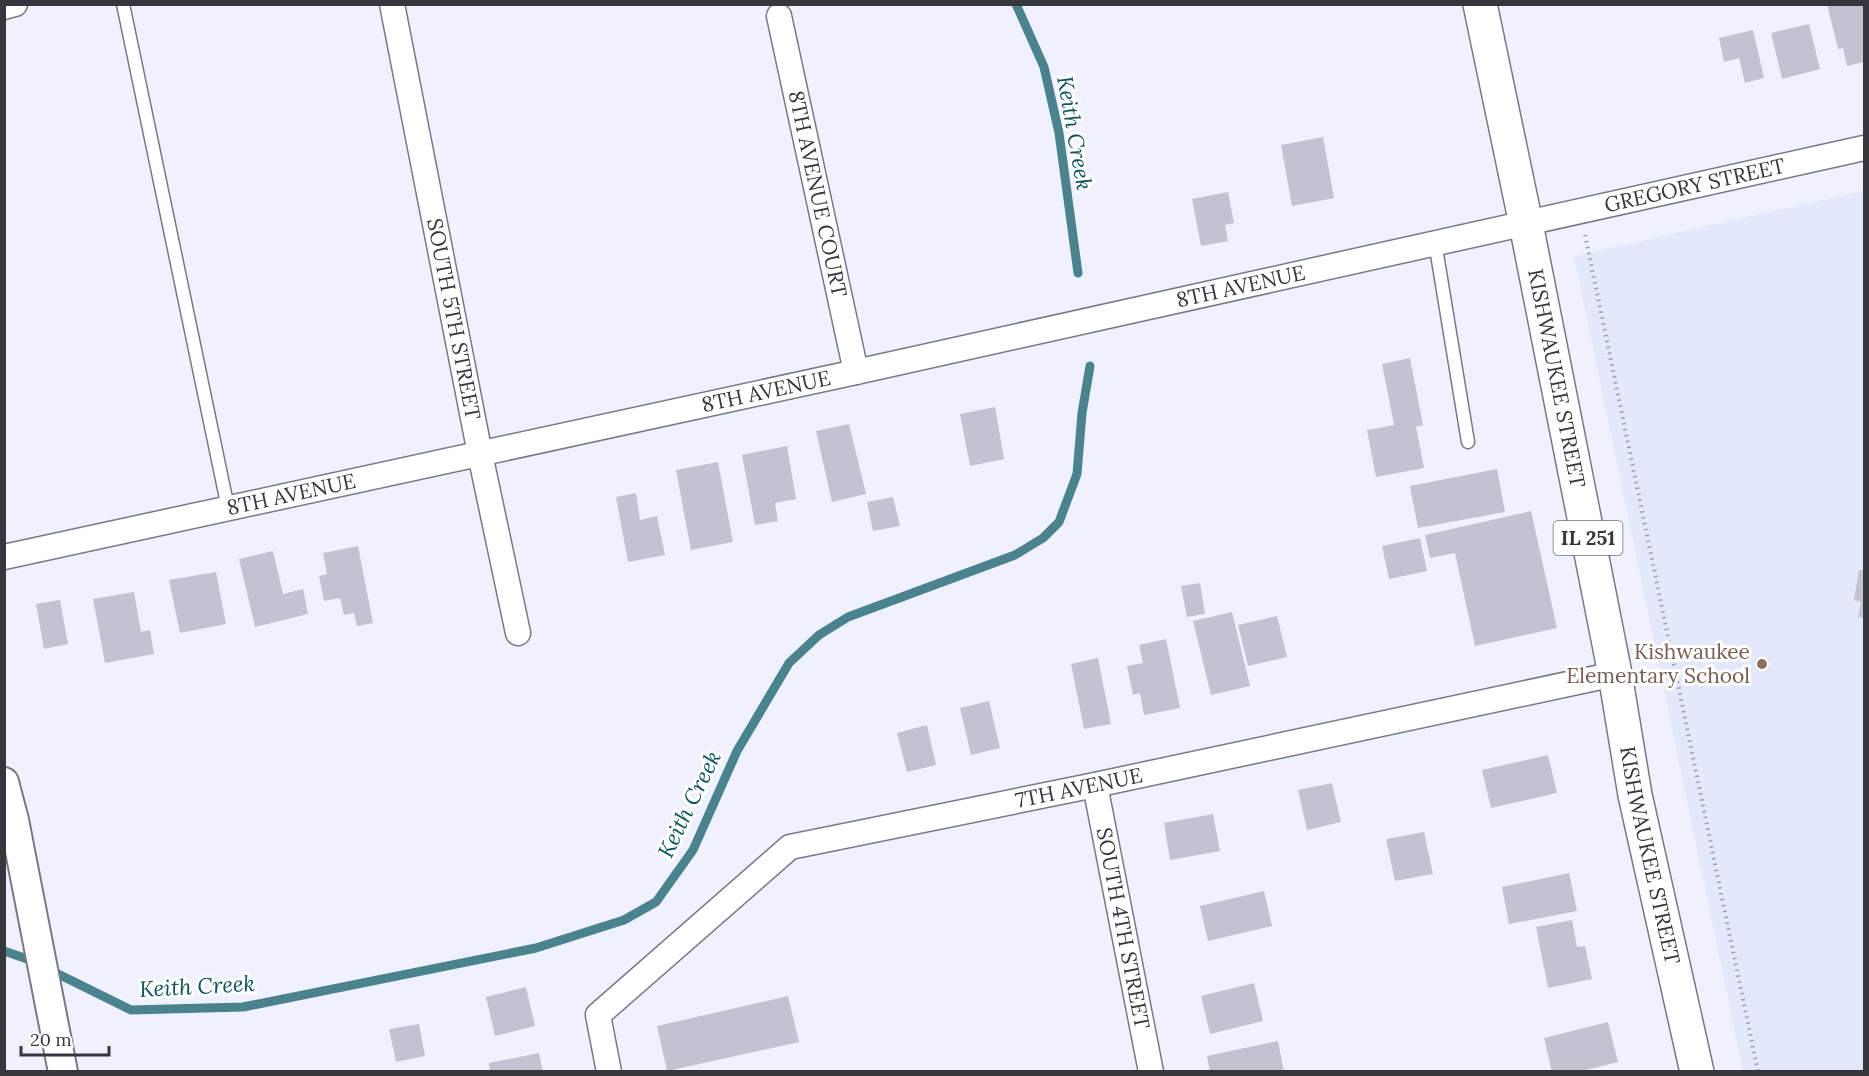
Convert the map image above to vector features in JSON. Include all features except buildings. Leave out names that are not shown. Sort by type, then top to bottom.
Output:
[{"type":"main road","name":"KISHWAUKEE STREET","points":[[1480,4],[1615,674],[1635,795],[1697,1071]]},
{"type":"street","points":[[4,7],[15,4]]},
{"type":"street","name":"SOUTH 5TH STREET","points":[[392,4],[480,454],[518,633]]},
{"type":"street","name":"8TH AVENUE COURT","points":[[779,16],[856,372]]},
{"type":"street","name":"GREGORY STREET","points":[[1526,224],[1864,148]]},
{"type":"street","name":"8TH AVENUE","points":[[4,557],[856,372],[1435,242],[1526,224]]},
{"type":"street","name":"7TH AVENUE","points":[[609,1071],[598,1015],[790,847],[1095,785],[1615,674]]},
{"type":"street","points":[[4,782],[9,821],[37,940],[63,1071]]},
{"type":"street","name":"SOUTH 4TH STREET","points":[[1095,785],[1151,1071]]},
{"type":"lane","points":[[123,4],[228,508]]},
{"type":"lane","points":[[1435,242],[1468,442]]},
{"type":"path","points":[[1580,212],[1758,1071]]},
{"type":"shaded area","name":"Kishwaukee Elementary School","points":[[1864,191],[1864,1071],[1743,1071],[1574,256]]},
{"type":"waterway","name":"Keith Creek","points":[[1016,4],[1044,67],[1059,133],[1078,273]]},
{"type":"waterway","name":"Keith Creek","points":[[48,969],[131,1010],[243,1007],[536,948],[624,920],[656,902],[693,850],[737,751],[789,663],[819,635],[848,617],[1015,555],[1043,538],[1059,522],[1077,474],[1082,413],[1090,366]]},
{"type":"waterway","name":"Keith Creek","points":[[4,951],[36,962]]},
{"type":"place","name":"Kishwaukee Elementary School","points":[[1762,664]]}]
